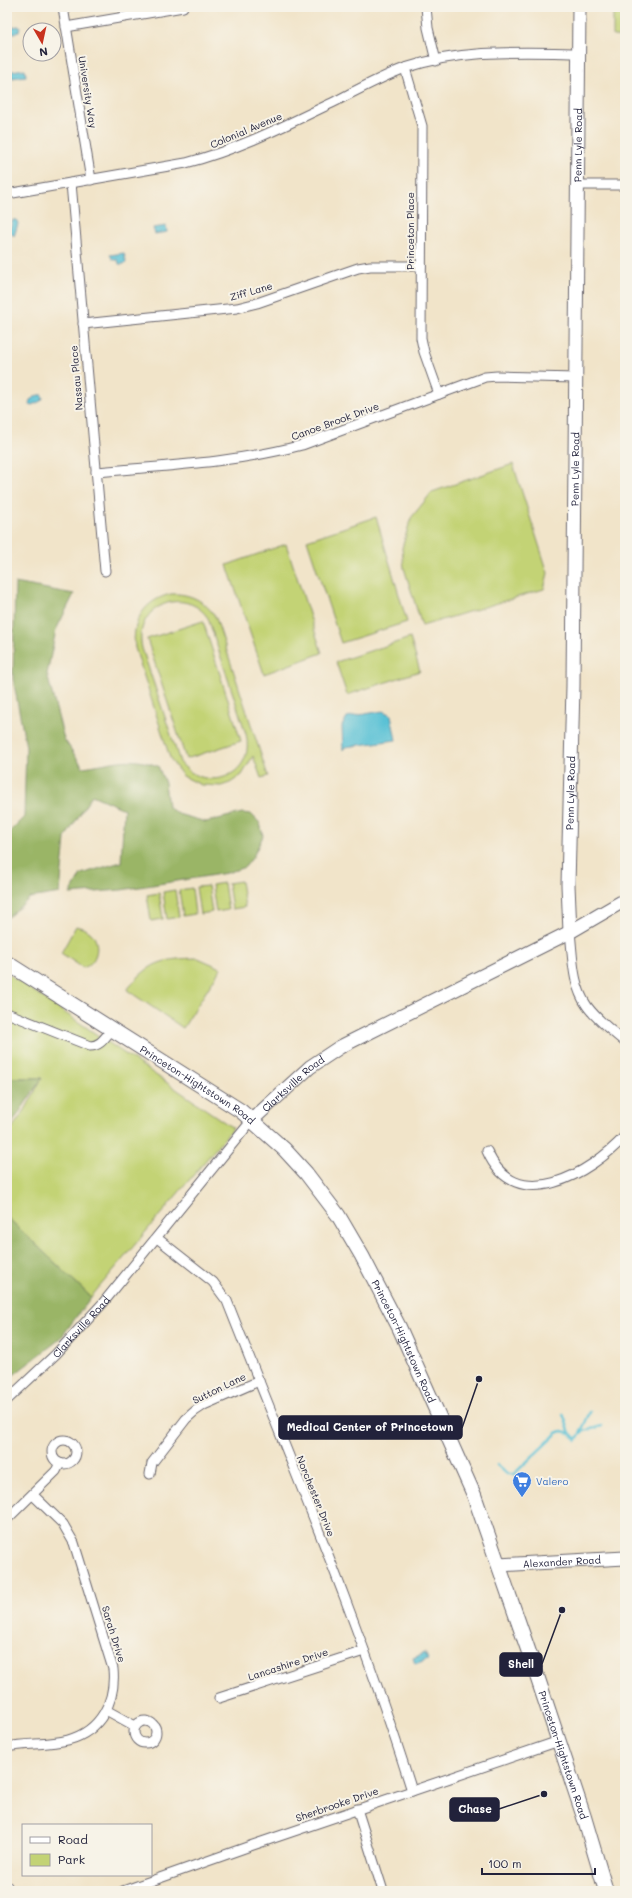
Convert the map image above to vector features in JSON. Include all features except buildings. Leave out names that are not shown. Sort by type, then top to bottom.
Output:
[{"type":"main road","name":"Princeton-Hightstown Road","points":[[7,963],[241,1111],[284,1149],[306,1173],[338,1215],[387,1302],[474,1495],[559,1741],[606,1891]]},
{"type":"street","name":"University Way","points":[[63,7],[91,180]]},
{"type":"street","points":[[66,26],[183,7]]},
{"type":"street","points":[[426,7],[428,28],[436,61],[480,54],[505,52],[578,53]]},
{"type":"street","name":"Penn Lyle Road","points":[[570,932],[568,885],[573,686],[572,608],[576,378],[579,7]]},
{"type":"street","name":"Colonial Avenue","points":[[7,194],[186,163],[237,148],[405,68],[436,61]]},
{"type":"street","name":"Princeton Place","points":[[405,68],[422,126],[422,338],[424,352],[439,394]]},
{"type":"street","name":"Nassau Place","points":[[71,183],[105,571]]},
{"type":"street","points":[[578,185],[625,185]]},
{"type":"street","name":"Ziff Lane","points":[[83,324],[237,308],[257,303],[358,268],[370,266],[421,266]]},
{"type":"street","name":"Canoe Brook Drive","points":[[96,472],[242,458],[276,452],[302,445],[475,380],[491,377],[576,378]]},
{"type":"street","name":"Clarksville Road","points":[[7,1400],[81,1328],[157,1238],[252,1120],[272,1100],[310,1067],[340,1047],[570,932],[625,900]]},
{"type":"street","points":[[570,932],[575,972],[581,996],[594,1014],[625,1042]]},
{"type":"street","points":[[7,1014],[90,1046],[96,1046],[103,1041],[112,1029]]},
{"type":"street","points":[[487,1151],[495,1166],[512,1180],[522,1184],[542,1186],[572,1176],[587,1169],[612,1150],[625,1136]]},
{"type":"street","name":"Norchester Drive","points":[[157,1238],[205,1275],[221,1291],[227,1301],[364,1651],[394,1732],[412,1791]]},
{"type":"street","name":"Sutton Lane","points":[[150,1474],[152,1463],[186,1419],[195,1411],[204,1405],[259,1381]]},
{"type":"street","points":[[7,1519],[56,1471],[60,1463]]},
{"type":"street","name":"Sarah Drive","points":[[7,1747],[62,1741],[78,1736],[96,1724],[106,1710],[113,1691],[113,1669],[74,1543],[63,1524],[33,1495]]},
{"type":"street","name":"Alexander Road","points":[[499,1565],[625,1558]]},
{"type":"street","name":"Lancashire Drive","points":[[219,1698],[364,1651]]},
{"type":"street","points":[[106,1710],[135,1726]]},
{"type":"street","name":"Sherbrooke Drive","points":[[123,1891],[357,1809],[559,1741]]},
{"type":"street","points":[[357,1809],[383,1891]]},
{"type":"street","points":[[7,1886],[9,1891]]},
{"type":"green space","points":[[613,7],[625,7],[625,37],[613,36]]},
{"type":"green space","points":[[513,464],[548,573],[544,589],[422,626],[404,568],[402,548],[411,518],[432,492]]},
{"type":"green space","points":[[376,517],[407,622],[341,643],[307,540]]},
{"type":"green space","points":[[286,544],[322,653],[264,674],[227,565]]},
{"type":"green space","points":[[15,583],[74,594],[56,630],[47,674],[64,739],[83,767],[129,760],[158,766],[165,783],[168,807],[178,814],[206,822],[242,813],[251,814],[260,823],[263,836],[253,857],[245,867],[227,873],[121,890],[70,894],[81,874],[121,862],[124,809],[92,795],[65,838],[60,893],[30,898],[7,918],[7,834],[24,817],[26,747],[13,679]]},
{"type":"green space","points":[[171,594],[178,594],[197,599],[212,612],[216,618],[268,776],[261,778],[253,756],[242,775],[230,783],[221,786],[201,785],[183,776],[170,758],[135,648],[134,638],[135,629],[141,614],[153,601]],"holes":[[[171,602],[192,604],[201,610],[208,618],[246,734],[247,749],[244,761],[236,770],[226,776],[215,779],[203,777],[191,772],[180,762],[142,648],[141,632],[146,619],[156,608]]]},
{"type":"green space","points":[[203,621],[241,741],[186,759],[147,639]]},
{"type":"green space","points":[[410,638],[420,671],[347,695],[336,662]]},
{"type":"green space","points":[[241,881],[245,907],[232,909],[228,883]]},
{"type":"green space","points":[[224,883],[228,910],[216,912],[212,885]]},
{"type":"green space","points":[[208,886],[212,912],[200,914],[196,887]]},
{"type":"green space","points":[[192,888],[195,914],[183,916],[179,890]]},
{"type":"green space","points":[[175,890],[179,917],[167,919],[163,892]]},
{"type":"green space","points":[[159,893],[163,919],[151,921],[147,895]]},
{"type":"green space","points":[[76,926],[89,932],[94,937],[97,947],[95,957],[92,962],[83,968],[61,953]]},
{"type":"green space","points":[[198,958],[221,968],[183,1028],[127,990],[135,980],[150,967],[175,959]]},
{"type":"green space","points":[[7,973],[233,1128],[91,1297],[7,1217],[7,1135],[25,1110],[42,1078],[7,1078]]},
{"type":"green space","points":[[7,1078],[42,1078],[7,1131]]},
{"type":"green space","points":[[7,1217],[91,1297],[60,1339],[7,1380]]},
{"type":"water","points":[[20,27],[19,32],[8,34],[7,28]]},
{"type":"water","points":[[25,69],[26,76],[12,78],[11,71]]},
{"type":"water","points":[[13,220],[17,220],[18,224],[14,236],[9,231]]},
{"type":"water","points":[[166,226],[167,232],[155,234],[153,228]]},
{"type":"water","points":[[124,253],[126,262],[124,264],[119,264],[118,260],[113,260],[110,255]]},
{"type":"water","points":[[38,395],[42,395],[43,398],[41,401],[32,405],[29,404],[30,400]]},
{"type":"water","points":[[383,711],[391,715],[396,740],[345,747],[343,750],[342,726],[347,717]]},
{"type":"water","points":[[425,1653],[428,1659],[415,1664],[413,1658]]},
{"type":"waterway","points":[[580,1434],[590,1412]]},
{"type":"waterway","points":[[563,1414],[570,1433],[577,1440]]},
{"type":"waterway","points":[[577,1438],[584,1431],[602,1426]]},
{"type":"waterway","points":[[497,1465],[507,1474],[514,1474],[557,1433],[562,1431],[570,1433]]},
{"type":"place","name":"Medical Center of Princetown","points":[[479,1379]]},
{"type":"place","name":"Valero","points":[[522,1498]]},
{"type":"place","name":"Shell","points":[[562,1610]]},
{"type":"place","name":"Chase","points":[[544,1794]]}]
